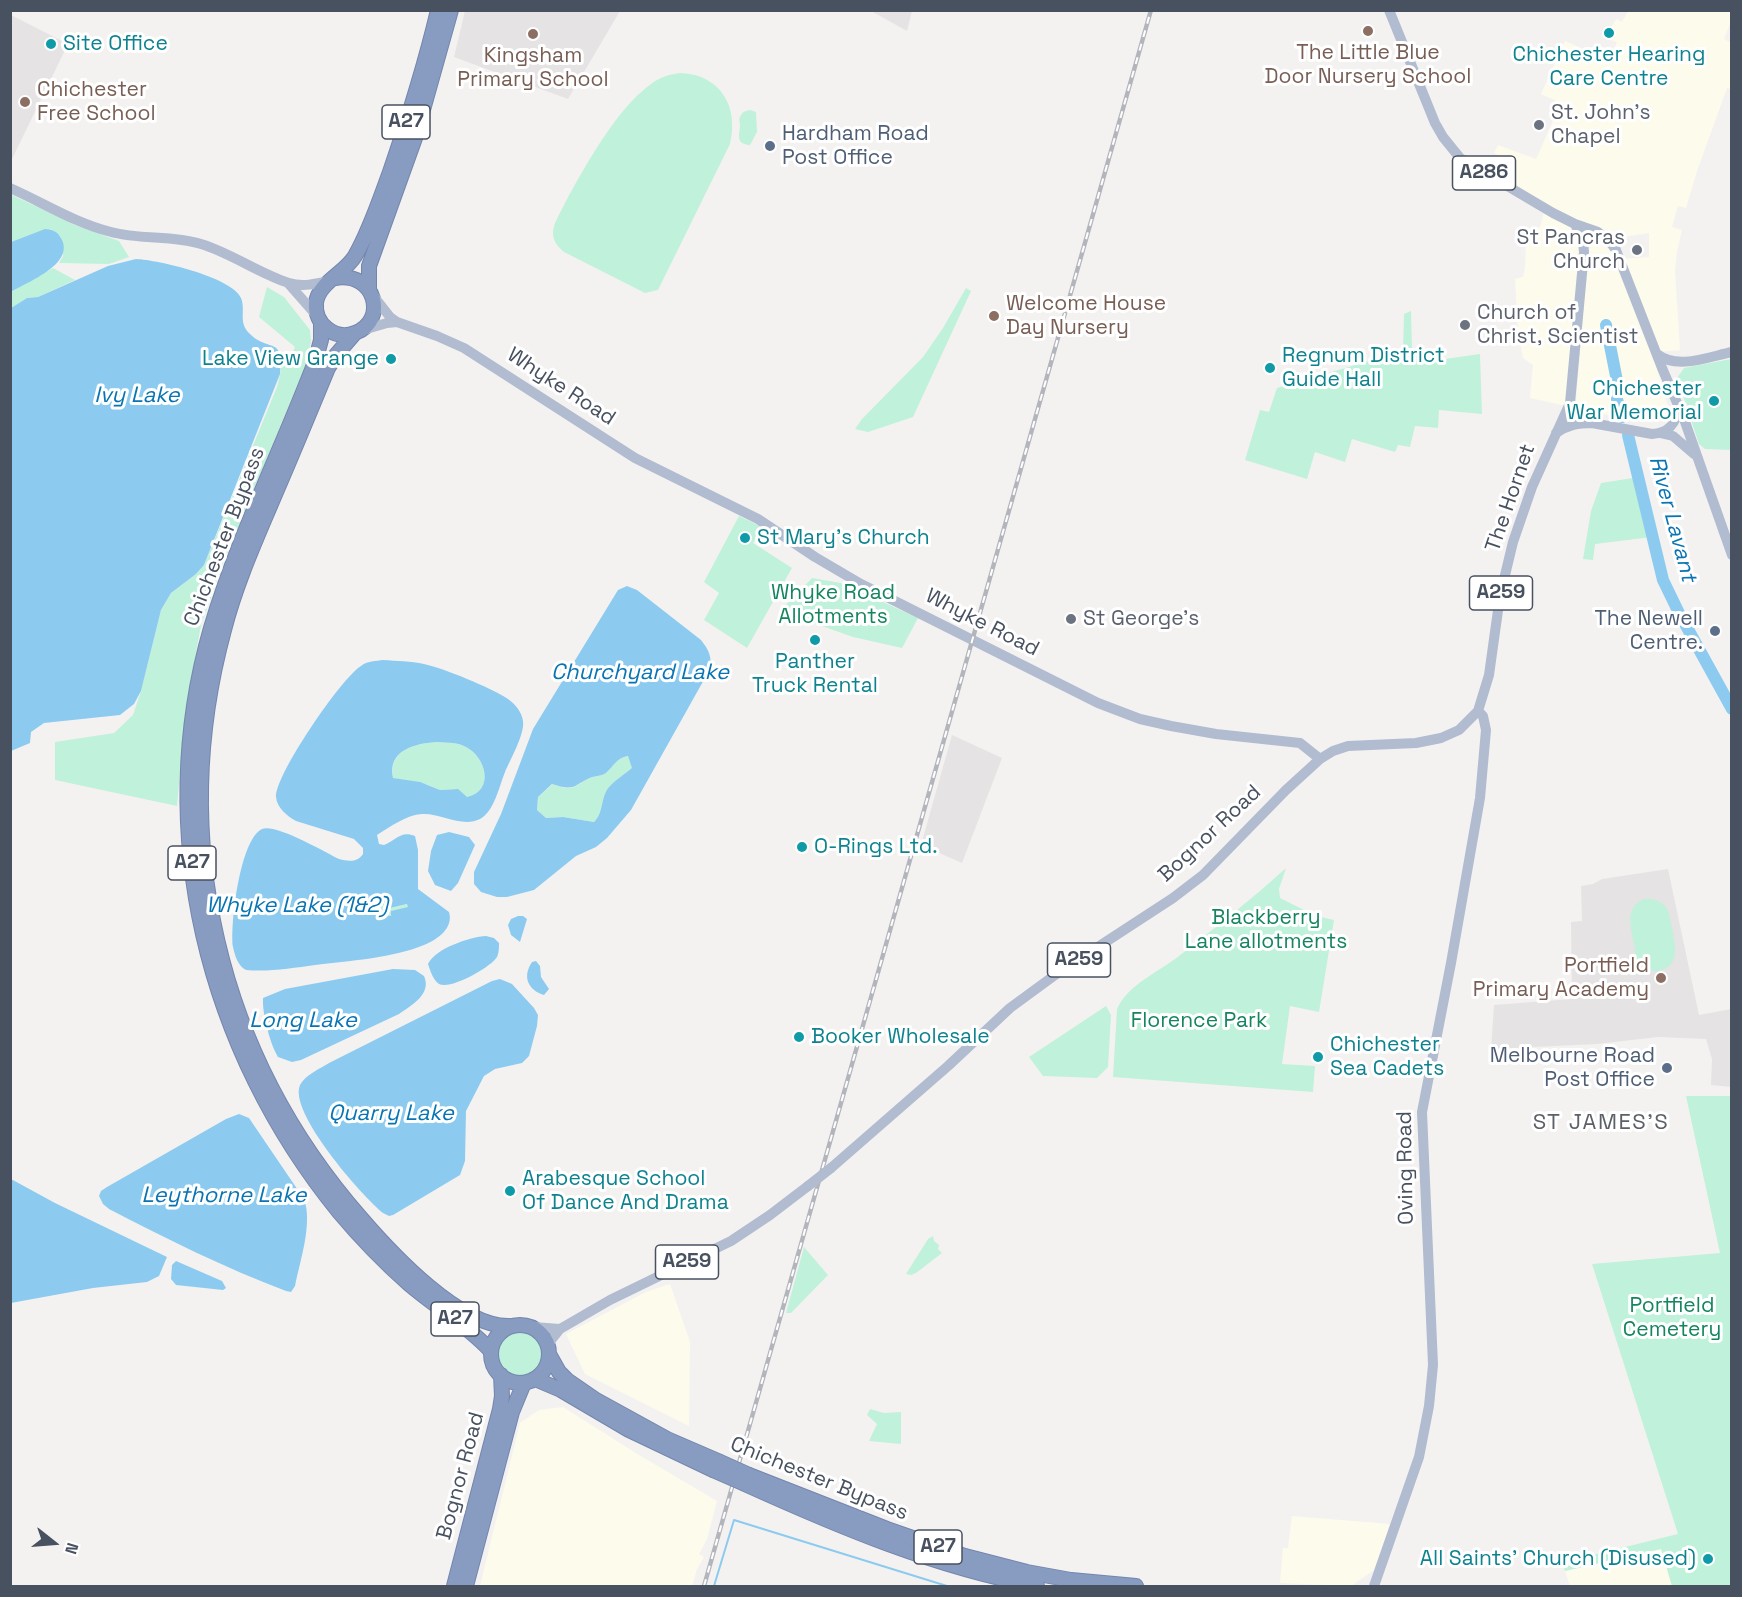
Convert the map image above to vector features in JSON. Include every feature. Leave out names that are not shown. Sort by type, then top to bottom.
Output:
[{"type":"highway","name":"A27","points":[[332,280],[355,257],[384,187],[414,99],[438,10]]},
{"type":"highway","name":"A27","points":[[370,292],[369,266],[415,138],[451,10]]},
{"type":"highway","points":[[354,278],[362,282],[370,292],[374,310],[368,324],[358,332],[346,335],[337,334],[319,320],[316,306],[317,296],[322,288],[332,280],[354,278]]},
{"type":"highway","name":"Chichester Bypass","points":[[319,320],[320,346],[315,362],[231,568],[213,621],[202,667],[190,741],[189,768],[189,825],[195,888],[207,953],[226,1015],[258,1089],[295,1154],[342,1215],[374,1250],[408,1282],[477,1336],[491,1351]]},
{"type":"highway","name":"Chichester Bypass","points":[[358,332],[336,355],[328,368],[247,562],[224,627],[208,704],[201,760],[201,827],[207,890],[220,954],[244,1029],[270,1086],[330,1181],[365,1223],[426,1282],[468,1315],[497,1326],[509,1326]]},
{"type":"highway","points":[[521,1324],[539,1331],[549,1350],[545,1370],[529,1381],[512,1382],[501,1376],[494,1366],[491,1351],[496,1336],[509,1326],[521,1324]]},
{"type":"highway","name":"Chichester Bypass","points":[[549,1350],[559,1372],[567,1380],[596,1400],[715,1465]]},
{"type":"highway","name":"Bognor Road","points":[[454,1587],[500,1409],[501,1376]]},
{"type":"highway","name":"Chichester Bypass","points":[[529,1381],[561,1390],[629,1431],[747,1479],[881,1543],[957,1568],[1037,1587]]},
{"type":"highway","name":"Bognor Road","points":[[466,1587],[512,1412],[529,1381]]},
{"type":"highway","name":"Chichester Bypass","points":[[747,1479],[965,1556],[1027,1572],[1071,1580],[1136,1587]]},
{"type":"main road","name":"A286","points":[[1389,10],[1421,93],[1439,130],[1460,158],[1575,224],[1598,232],[1606,238]]},
{"type":"main road","points":[[10,188],[87,224],[134,237],[188,240],[225,253],[288,283],[308,285],[332,280]]},
{"type":"main road","points":[[1575,224],[1583,242],[1584,252]]},
{"type":"main road","points":[[1584,252],[1593,241],[1606,238],[1616,250],[1672,387],[1731,555]]},
{"type":"main road","name":"The Hornet","points":[[1478,711],[1489,675],[1500,596],[1514,542],[1532,487],[1570,403],[1584,252]]},
{"type":"main road","points":[[288,283],[319,320]]},
{"type":"main road","name":"Whyke Road","points":[[370,292],[390,317],[397,322],[464,348],[635,458],[758,519],[861,584],[1098,703],[1124,714],[1171,726],[1216,734],[1300,743],[1320,759]]},
{"type":"main road","points":[[358,332],[397,322]]},
{"type":"main road","points":[[1657,354],[1670,362],[1687,362],[1731,352]]},
{"type":"main road","points":[[1672,387],[1675,370],[1687,362]]},
{"type":"main road","points":[[1570,403],[1582,417],[1592,423]]},
{"type":"main road","points":[[1660,433],[1673,425],[1678,408]]},
{"type":"main road","points":[[1554,435],[1577,423],[1592,423],[1652,434],[1660,433],[1677,438],[1697,456]]},
{"type":"main road","name":"Bognor Road","points":[[560,1329],[642,1283],[731,1241],[770,1215],[831,1168],[948,1066],[1010,1008],[1055,975],[1173,898],[1203,875],[1286,790],[1320,759],[1348,746],[1416,743],[1441,738],[1459,730],[1478,711]]},
{"type":"main road","name":"Oving Road","points":[[1374,1587],[1415,1468],[1429,1406],[1432,1365],[1422,1112],[1480,798],[1486,730],[1483,716],[1478,711]]},
{"type":"main road","points":[[533,1327],[560,1329]]},
{"type":"main road","name":"A259","points":[[549,1350],[560,1329]]},
{"type":"shaded area","name":"Kingsham Primary School","points":[[465,10],[620,11],[568,99],[454,57]]},
{"type":"shaded area","points":[[871,11],[912,11],[907,31]]},
{"type":"shaded area","points":[[1628,11],[1731,11],[1731,21],[1724,39],[1731,43],[1731,89],[1727,88],[1686,208],[1678,206],[1672,227],[1682,230],[1675,271],[1680,350],[1656,352],[1620,259],[1649,257],[1649,233],[1623,237],[1611,243],[1591,229],[1570,403],[1562,405],[1530,398],[1533,365],[1523,358],[1518,332],[1515,279],[1523,277],[1526,238],[1532,237],[1531,229],[1540,227],[1545,208],[1488,176],[1498,155],[1494,153],[1498,145],[1536,159],[1561,103],[1541,94],[1565,41],[1610,61],[1617,42],[1602,37],[1606,28],[1611,28],[1616,19],[1622,22]]},
{"type":"shaded area","name":"Chichester Free School","points":[[11,15],[68,44],[11,161]]},
{"type":"shaded area","points":[[1598,243],[1610,249],[1653,355],[1670,413],[1644,422],[1588,411],[1581,408],[1576,401],[1588,251],[1592,245]]},
{"type":"shaded area","points":[[952,735],[1002,758],[962,863],[921,845]]},
{"type":"shaded area","points":[[1668,869],[1699,1015],[1731,1009],[1731,1087],[1711,1085],[1712,1059],[1706,1039],[1658,1037],[1597,1044],[1491,1049],[1494,1005],[1572,999],[1571,922],[1582,921],[1581,886],[1593,884],[1602,879]]},
{"type":"shaded area","points":[[670,1284],[690,1342],[689,1426],[585,1374],[566,1334],[646,1292]]},
{"type":"shaded area","points":[[563,1407],[717,1501],[707,1539],[699,1554],[704,1557],[697,1569],[692,1586],[480,1586],[520,1423],[539,1410]]},
{"type":"shaded area","points":[[1292,1516],[1390,1524],[1374,1570],[1351,1586],[1280,1583],[1283,1548],[1288,1548]]},
{"type":"shaded area","points":[[1662,1549],[1672,1586],[1570,1586],[1565,1571]]},
{"type":"green space","points":[[681,73],[707,80],[724,95],[732,118],[730,144],[658,290],[645,293],[564,252],[555,241],[553,229],[592,155],[614,122],[638,94],[654,82],[665,76]]},
{"type":"green space","points":[[750,110],[756,112],[757,132],[750,145],[740,141],[739,119],[744,112]]},
{"type":"green space","points":[[10,194],[75,225],[119,241],[129,257],[109,264],[59,263],[63,256],[61,237],[51,229],[11,242]]},
{"type":"green space","points":[[53,268],[75,280],[38,297],[27,298],[11,308],[11,292]]},
{"type":"green space","points":[[267,287],[284,297],[310,330],[311,342],[305,367],[224,561],[201,625],[186,708],[177,806],[55,780],[55,742],[114,733],[133,715],[161,610],[171,593],[204,565],[277,387],[281,366],[280,353],[292,354],[295,347],[259,317]]},
{"type":"green space","points":[[966,288],[971,291],[913,417],[868,432],[855,429],[923,357]]},
{"type":"green space","points":[[1411,311],[1412,350],[1424,362],[1480,354],[1482,414],[1439,410],[1438,428],[1415,426],[1410,447],[1398,445],[1395,452],[1352,439],[1345,462],[1315,452],[1307,479],[1245,460],[1260,410],[1269,412],[1277,388],[1403,351],[1404,314]]},
{"type":"green space","points":[[1731,359],[1731,450],[1705,449],[1699,444],[1677,378],[1684,368]]},
{"type":"green space","points":[[1639,477],[1652,537],[1595,544],[1593,560],[1583,559],[1591,511],[1601,483]]},
{"type":"green space","points":[[739,516],[762,527],[753,543],[792,568],[747,648],[704,620],[719,593],[704,582]]},
{"type":"green space","name":"Whyke Road Allotments","points":[[812,578],[841,583],[918,618],[902,648],[853,637],[780,611]]},
{"type":"green space","points":[[438,742],[463,745],[479,758],[485,774],[481,788],[476,794],[467,797],[454,789],[440,790],[428,785],[393,778],[395,761],[405,750],[421,744]]},
{"type":"green space","points":[[628,756],[633,768],[617,779],[606,791],[594,822],[563,817],[546,818],[537,810],[538,797],[553,784],[566,788],[574,787],[592,777],[604,774],[618,760]]},
{"type":"green space","name":"Florence Park","points":[[1286,868],[1279,889],[1280,898],[1316,916],[1334,920],[1319,1012],[1290,1006],[1282,1064],[1315,1066],[1313,1092],[1113,1077],[1117,1009],[1122,1000],[1136,985],[1193,945]]},
{"type":"green space","points":[[369,899],[390,908],[408,904],[408,908],[391,911],[391,916],[384,915],[370,904],[370,912],[366,913],[365,905]]},
{"type":"green space","points":[[1644,899],[1655,900],[1665,906],[1672,928],[1674,959],[1666,968],[1659,971],[1643,966],[1635,953],[1630,918],[1634,907]]},
{"type":"green space","points":[[1106,1006],[1111,1015],[1108,1067],[1097,1078],[1043,1076],[1029,1057]]},
{"type":"green space","name":"Portfield Cemetery","points":[[1686,1096],[1731,1096],[1731,1586],[1672,1586],[1661,1549],[1565,1571],[1564,1567],[1576,1564],[1576,1559],[1678,1534],[1592,1264],[1720,1253]]},
{"type":"green space","points":[[933,1236],[942,1253],[916,1273],[906,1274],[928,1239]]},
{"type":"green space","points":[[804,1247],[828,1275],[791,1313],[786,1313]]},
{"type":"green space","points":[[519,1331],[535,1338],[542,1354],[535,1370],[519,1377],[503,1370],[496,1354],[503,1338]]},
{"type":"green space","points":[[870,1409],[884,1413],[901,1412],[901,1444],[869,1441],[877,1424],[867,1415]]},
{"type":"water","points":[[45,229],[54,231],[60,236],[64,247],[62,256],[48,271],[11,292],[11,242]]},
{"type":"water","name":"Ivy Lake","points":[[136,259],[193,271],[224,283],[235,290],[241,298],[246,329],[256,339],[274,346],[280,354],[280,374],[204,565],[171,593],[161,610],[141,691],[134,704],[120,715],[44,723],[31,732],[30,743],[11,751],[11,308],[27,298],[38,297],[108,266]]},
{"type":"water","name":"Churchyard Lake","points":[[627,586],[637,590],[701,640],[709,654],[710,669],[631,810],[607,838],[596,847],[576,856],[534,890],[507,897],[497,897],[481,892],[474,884],[474,872],[501,814],[533,729],[618,590]],"holes":[[[628,756],[632,768],[606,791],[594,822],[563,817],[546,818],[537,810],[538,797],[552,784],[574,786],[604,774],[618,760]]]},
{"type":"water","name":"Whyke Lake (1&2)","points":[[380,660],[424,664],[467,679],[508,699],[518,708],[522,718],[520,740],[496,798],[485,816],[466,822],[429,814],[416,815],[398,822],[377,835],[379,844],[384,845],[402,835],[415,836],[418,850],[418,889],[449,912],[447,928],[434,940],[399,953],[290,968],[246,970],[236,957],[232,936],[238,883],[242,865],[254,836],[262,829],[268,828],[288,834],[339,859],[355,860],[363,854],[363,848],[354,839],[296,821],[280,808],[276,797],[286,769],[325,706],[363,664]],"holes":[[[438,742],[463,745],[479,758],[485,774],[481,788],[476,794],[467,797],[458,789],[440,790],[420,782],[393,778],[394,761],[405,750],[421,744]],[[369,899],[390,908],[407,904],[408,907],[391,911],[391,916],[385,915],[384,910],[372,903],[370,912],[366,913],[365,905]]]},
{"type":"water","points":[[449,832],[469,837],[475,845],[458,883],[451,891],[435,885],[428,871],[431,851],[437,835]]},
{"type":"water","points":[[518,916],[527,919],[520,942],[511,935],[508,925],[511,919]]},
{"type":"water","points":[[486,936],[494,938],[499,943],[498,955],[493,961],[479,972],[461,981],[445,985],[437,982],[428,964],[432,958],[454,944]]},
{"type":"water","points":[[536,961],[540,966],[541,977],[549,989],[544,995],[534,990],[527,978],[532,962]]},
{"type":"water","name":"Long Lake","points":[[393,969],[415,970],[424,976],[426,982],[423,994],[410,1007],[301,1060],[292,1062],[278,1057],[267,1028],[263,998],[285,989]]},
{"type":"water","name":"Quarry Lake","points":[[500,979],[512,984],[538,1015],[529,1056],[522,1063],[495,1069],[484,1076],[466,1111],[465,1161],[460,1175],[389,1216],[359,1190],[315,1133],[299,1098],[300,1085],[309,1075],[329,1063]]},
{"type":"water","name":"Leythorne Lake","points":[[239,1114],[249,1118],[304,1199],[306,1230],[295,1286],[291,1292],[196,1253],[109,1209],[99,1196],[101,1191],[107,1187],[226,1119]]},
{"type":"water","points":[[11,1179],[167,1257],[159,1276],[147,1282],[93,1288],[11,1303]]},
{"type":"water","points":[[176,1261],[222,1281],[226,1288],[223,1290],[176,1285],[171,1279],[172,1265]]},
{"type":"waterway","name":"River Lavant","points":[[1606,325],[1617,381],[1617,399],[1622,417]]},
{"type":"waterway","name":"River Lavant","points":[[1628,435],[1663,580],[1679,613]]},
{"type":"waterway","name":"River Lavant","points":[[1684,622],[1732,709]]},
{"type":"waterway","points":[[714,1586],[734,1520],[947,1586]]},
{"type":"railway","points":[[704,1586],[1151,10]]},
{"type":"place","name":"The Little Blue Door Nursery School","points":[[1368,31]]},
{"type":"place","name":"Chichester Hearing Care Centre","points":[[1609,33]]},
{"type":"place","name":"Kingsham Primary School","points":[[533,34]]},
{"type":"place","name":"Site Office","points":[[51,44]]},
{"type":"place","name":"Chichester Free School","points":[[25,102]]},
{"type":"place","name":"St. John's Chapel","points":[[1539,125]]},
{"type":"place","name":"Hardham Road Post Office","points":[[770,146]]},
{"type":"place","name":"St Pancras Church","points":[[1637,250]]},
{"type":"place","name":"Welcome House Day Nursery","points":[[994,316]]},
{"type":"place","name":"Church of Christ, Scientist","points":[[1465,325]]},
{"type":"place","name":"Lake View Grange","points":[[391,359]]},
{"type":"place","name":"Regnum District Guide Hall","points":[[1270,368]]},
{"type":"place","name":"Chichester War Memorial","points":[[1714,401]]},
{"type":"place","name":"St Mary’s Church","points":[[745,538]]},
{"type":"place","name":"St George's","points":[[1071,619]]},
{"type":"place","name":"The Newell Centre.","points":[[1715,631]]},
{"type":"place","name":"Panther Truck Rental","points":[[815,640]]},
{"type":"place","name":"O-Rings Ltd.","points":[[802,847]]},
{"type":"place","name":"Portfield Primary Academy","points":[[1661,978]]},
{"type":"place","name":"Booker Wholesale","points":[[799,1037]]},
{"type":"place","name":"Chichester Sea Cadets","points":[[1318,1057]]},
{"type":"place","name":"Melbourne Road Post Office","points":[[1667,1068]]},
{"type":"place","name":"Arabesque School Of Dance And Drama","points":[[510,1191]]},
{"type":"place","name":"All Saints' Church (Disused)","points":[[1708,1559]]},
{"type":"district","name":"ST JAMES'S","points":[[1601,1123]]},
{"type":"park label","name":"Blackberry Lane allotments","points":[[1266,930]]}]
